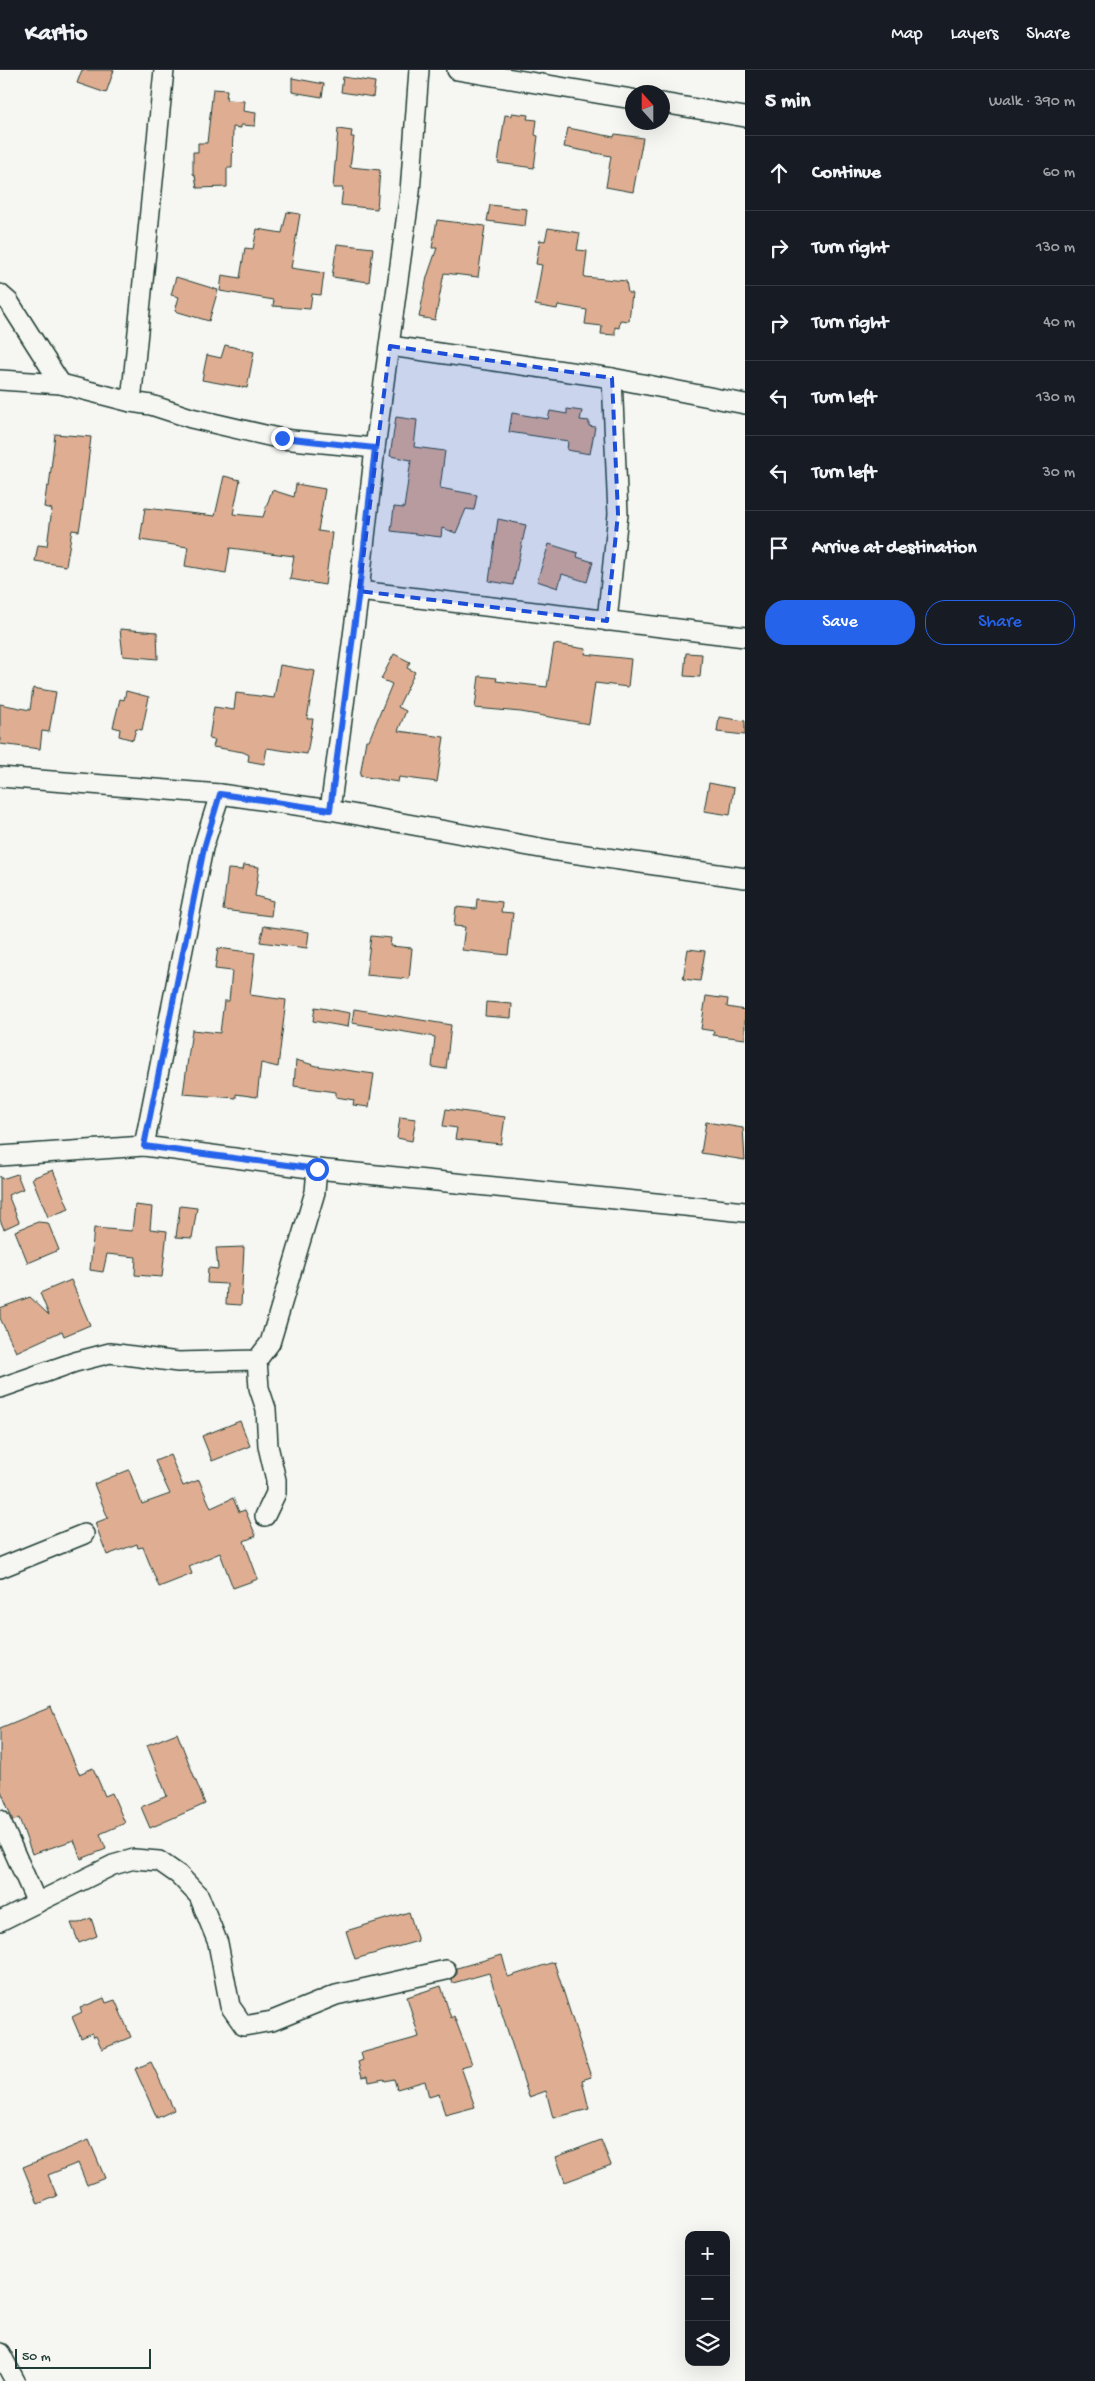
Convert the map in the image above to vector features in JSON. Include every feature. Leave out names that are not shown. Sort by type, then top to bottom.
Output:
[{"type":"street","points":[[131,402],[164,70]]},
{"type":"street","points":[[330,810],[359,591],[375,448],[410,192],[420,70]]},
{"type":"street","points":[[457,70],[625,98]]},
{"type":"street","points":[[670,105],[745,117]]},
{"type":"street","points":[[0,294],[10,302],[61,384]]},
{"type":"street","points":[[390,346],[612,378],[745,404]]},
{"type":"street","points":[[607,621],[618,514],[612,378]]},
{"type":"street","points":[[0,380],[61,384],[131,402],[151,405],[191,418],[282,438],[375,448]]},
{"type":"street","points":[[359,591],[745,637]]},
{"type":"street","points":[[0,777],[220,794],[330,810],[551,850],[745,878]]},
{"type":"street","points":[[144,1146],[204,848],[220,794]]},
{"type":"street","points":[[0,1156],[144,1146],[317,1169],[745,1212]]},
{"type":"street","points":[[265,1516],[276,1493],[276,1480],[268,1446],[266,1409],[258,1388],[256,1360],[270,1343],[315,1192],[317,1169]]},
{"type":"street","points":[[0,1388],[75,1362],[110,1353],[178,1362],[256,1360]]},
{"type":"street","points":[[0,1568],[84,1534]]},
{"type":"street","points":[[0,1820],[37,1903]]},
{"type":"street","points":[[0,1921],[113,1865],[134,1859],[159,1861],[180,1875],[199,1896],[218,1943],[230,2006],[244,2026],[272,2021],[336,1995],[446,1970]]},
{"type":"street","points":[[0,2353],[15,2381]]},
{"type":"highlighted area","points":[[390,346],[612,378],[618,514],[607,621],[359,591]]},
{"type":"building","points":[[82,70],[114,70],[106,93],[77,83]]},
{"type":"building","points":[[343,77],[375,82],[373,97],[341,92]]},
{"type":"building","points":[[292,78],[324,84],[322,97],[292,92]]},
{"type":"building","points":[[213,89],[227,90],[226,100],[244,101],[243,111],[256,113],[255,126],[241,125],[241,128],[233,127],[232,168],[227,168],[227,187],[197,188],[195,175],[193,174],[193,152],[198,152],[198,143],[207,143]]},
{"type":"building","points":[[512,113],[528,115],[527,119],[537,120],[535,135],[538,136],[534,168],[498,163],[505,115],[512,116]]},
{"type":"building","points":[[568,128],[614,137],[615,134],[643,138],[633,192],[606,187],[611,156],[564,147]]},
{"type":"building","points":[[338,129],[352,131],[351,137],[354,137],[350,167],[380,170],[377,209],[341,205],[343,188],[333,188]]},
{"type":"building","points":[[490,205],[527,209],[525,226],[487,221]]},
{"type":"building","points":[[287,212],[300,214],[291,268],[324,273],[321,295],[312,294],[310,309],[273,306],[274,300],[220,291],[222,275],[240,278],[245,248],[253,249],[257,229],[282,233]]},
{"type":"building","points":[[437,220],[485,226],[478,277],[444,273],[435,320],[419,317],[427,277],[437,248],[432,248]]},
{"type":"building","points":[[548,228],[580,233],[577,250],[587,251],[584,277],[626,281],[628,293],[632,293],[629,321],[620,320],[619,328],[615,327],[615,335],[601,334],[602,326],[585,324],[587,310],[558,305],[557,309],[535,305],[542,265],[536,264],[540,240],[545,241]]},
{"type":"building","points":[[337,244],[373,248],[369,282],[332,277]]},
{"type":"building","points":[[176,277],[218,290],[209,321],[175,311],[179,297],[171,295]]},
{"type":"building","points":[[225,345],[254,352],[247,388],[202,380],[207,355],[221,358]]},
{"type":"building","points":[[567,409],[582,411],[580,420],[589,421],[589,426],[595,427],[590,454],[567,450],[568,441],[509,432],[512,413],[548,419],[550,411],[567,414]]},
{"type":"building","points":[[396,417],[417,420],[414,447],[445,451],[440,488],[477,495],[474,510],[466,509],[456,533],[442,528],[441,537],[391,531],[394,507],[404,508],[411,460],[390,456]]},
{"type":"building","points":[[55,434],[91,437],[79,531],[72,530],[66,566],[35,561],[38,545],[47,546],[52,509],[44,507],[47,486],[49,487]]},
{"type":"building","points":[[224,476],[240,480],[233,514],[263,517],[272,490],[294,497],[296,484],[325,489],[318,531],[332,533],[325,585],[290,579],[294,556],[230,548],[226,573],[185,566],[188,547],[140,540],[145,508],[215,516]]},
{"type":"building","points":[[498,519],[526,525],[513,585],[489,581]]},
{"type":"building","points":[[549,544],[578,553],[577,557],[593,562],[587,582],[562,574],[558,588],[537,581]]},
{"type":"building","points":[[120,629],[157,632],[158,659],[123,656]]},
{"type":"building","points":[[554,644],[586,649],[585,654],[631,659],[628,687],[595,683],[589,724],[521,712],[475,708],[479,676],[497,678],[496,681],[547,687]]},
{"type":"building","points":[[686,653],[702,654],[700,677],[684,676]]},
{"type":"building","points":[[394,654],[410,662],[407,668],[415,672],[398,707],[406,711],[398,731],[444,737],[437,782],[399,777],[398,782],[360,776],[366,740],[369,740],[392,684],[381,679]]},
{"type":"building","points":[[280,665],[315,671],[307,719],[313,719],[307,754],[267,748],[264,764],[248,761],[249,755],[243,752],[213,747],[215,740],[209,739],[214,707],[234,710],[236,693],[274,698]]},
{"type":"building","points":[[33,688],[56,692],[49,732],[42,731],[40,749],[0,744],[0,704],[30,710]]},
{"type":"building","points":[[126,691],[149,697],[142,730],[136,729],[133,740],[119,736],[120,729],[113,727],[120,699],[124,700]]},
{"type":"building","points":[[719,717],[745,721],[745,735],[717,732]]},
{"type":"building","points":[[709,783],[734,788],[730,815],[704,811]]},
{"type":"building","points":[[244,865],[259,867],[255,896],[273,901],[271,916],[223,910],[228,869],[243,870]]},
{"type":"building","points":[[477,899],[502,902],[501,912],[513,913],[508,955],[462,950],[465,927],[454,926],[456,907],[476,909]]},
{"type":"building","points":[[264,926],[309,932],[307,948],[260,942]]},
{"type":"building","points":[[371,936],[391,938],[390,946],[412,948],[409,979],[366,975]]},
{"type":"building","points":[[218,948],[255,953],[250,995],[286,1000],[278,1067],[261,1063],[257,1097],[236,1094],[236,1098],[183,1094],[192,1030],[220,1033],[224,1001],[229,1001],[232,971],[215,969]]},
{"type":"building","points":[[688,949],[705,951],[700,981],[683,979]]},
{"type":"building","points":[[706,996],[728,999],[727,1007],[745,1010],[745,1039],[713,1035],[714,1031],[701,1029]]},
{"type":"building","points":[[486,1002],[512,1004],[511,1018],[485,1016]]},
{"type":"building","points":[[315,1007],[350,1013],[348,1027],[313,1021]]},
{"type":"building","points":[[354,1009],[451,1025],[446,1069],[432,1067],[435,1037],[352,1023]]},
{"type":"building","points":[[296,1060],[317,1066],[374,1074],[369,1107],[353,1105],[354,1100],[336,1097],[336,1092],[294,1086]]},
{"type":"building","points":[[446,1109],[505,1117],[501,1144],[455,1139],[457,1128],[443,1126]]},
{"type":"building","points":[[400,1117],[416,1119],[412,1141],[397,1138]]},
{"type":"building","points":[[706,1122],[743,1128],[745,1160],[701,1153]]},
{"type":"building","points":[[53,1170],[69,1209],[48,1217],[32,1178]]},
{"type":"building","points":[[17,1174],[23,1189],[8,1195],[19,1222],[4,1229],[0,1220],[0,1176],[2,1179]]},
{"type":"building","points":[[135,1205],[152,1207],[150,1229],[167,1231],[162,1277],[135,1275],[136,1257],[107,1254],[103,1272],[90,1270],[94,1228],[132,1231]]},
{"type":"building","points":[[180,1206],[197,1208],[192,1238],[176,1237]]},
{"type":"building","points":[[38,1222],[48,1223],[59,1250],[28,1263],[15,1231]]},
{"type":"building","points":[[244,1247],[241,1305],[226,1304],[227,1284],[207,1283],[208,1268],[218,1269],[216,1248]]},
{"type":"building","points":[[71,1280],[90,1325],[64,1336],[62,1331],[16,1352],[0,1318],[0,1308],[30,1297],[49,1315],[40,1293]]},
{"type":"building","points":[[240,1421],[250,1446],[212,1461],[202,1436]]},
{"type":"building","points":[[170,1455],[183,1486],[199,1480],[211,1508],[233,1498],[239,1512],[245,1510],[256,1536],[244,1541],[258,1579],[233,1588],[220,1553],[189,1566],[192,1574],[159,1587],[143,1547],[138,1548],[137,1544],[107,1555],[95,1523],[108,1518],[94,1484],[129,1470],[142,1504],[170,1494],[155,1461]]},
{"type":"building","points":[[51,1707],[79,1774],[93,1768],[105,1796],[112,1793],[125,1823],[100,1834],[106,1849],[81,1859],[74,1840],[32,1854],[19,1818],[13,1821],[0,1788],[0,1728]]},
{"type":"building","points":[[177,1733],[205,1804],[150,1828],[141,1807],[167,1796],[147,1745]]},
{"type":"building","points":[[409,1912],[418,1941],[355,1959],[346,1931]]},
{"type":"building","points":[[91,1918],[97,1936],[79,1943],[71,1923],[79,1923]]},
{"type":"building","points":[[502,1955],[508,1977],[554,1962],[591,2077],[582,2080],[589,2109],[553,2118],[546,2091],[529,2097],[489,1973],[453,1983],[452,1979],[457,1974],[457,1968]]},
{"type":"building","points":[[441,1986],[451,2018],[454,2016],[472,2064],[461,2067],[475,2107],[445,2115],[439,2094],[429,2097],[425,2081],[397,2089],[394,2079],[369,2082],[368,2076],[362,2077],[358,2062],[363,2060],[361,2053],[419,2037],[407,1997]]},
{"type":"building","points":[[104,1998],[106,2003],[115,2000],[131,2037],[102,2049],[96,2036],[94,2037],[92,2033],[81,2038],[72,2017],[82,2012],[80,2008]]},
{"type":"building","points":[[151,2062],[174,2110],[157,2118],[135,2069]]},
{"type":"building","points":[[89,2140],[105,2178],[87,2185],[78,2163],[48,2175],[57,2196],[38,2204],[23,2167]]},
{"type":"building","points":[[601,2140],[611,2165],[565,2182],[556,2157]]},
{"type":"route","points":[[282,438],[375,448],[359,591],[330,810],[220,794],[204,848],[144,1146],[317,1169]]}]
